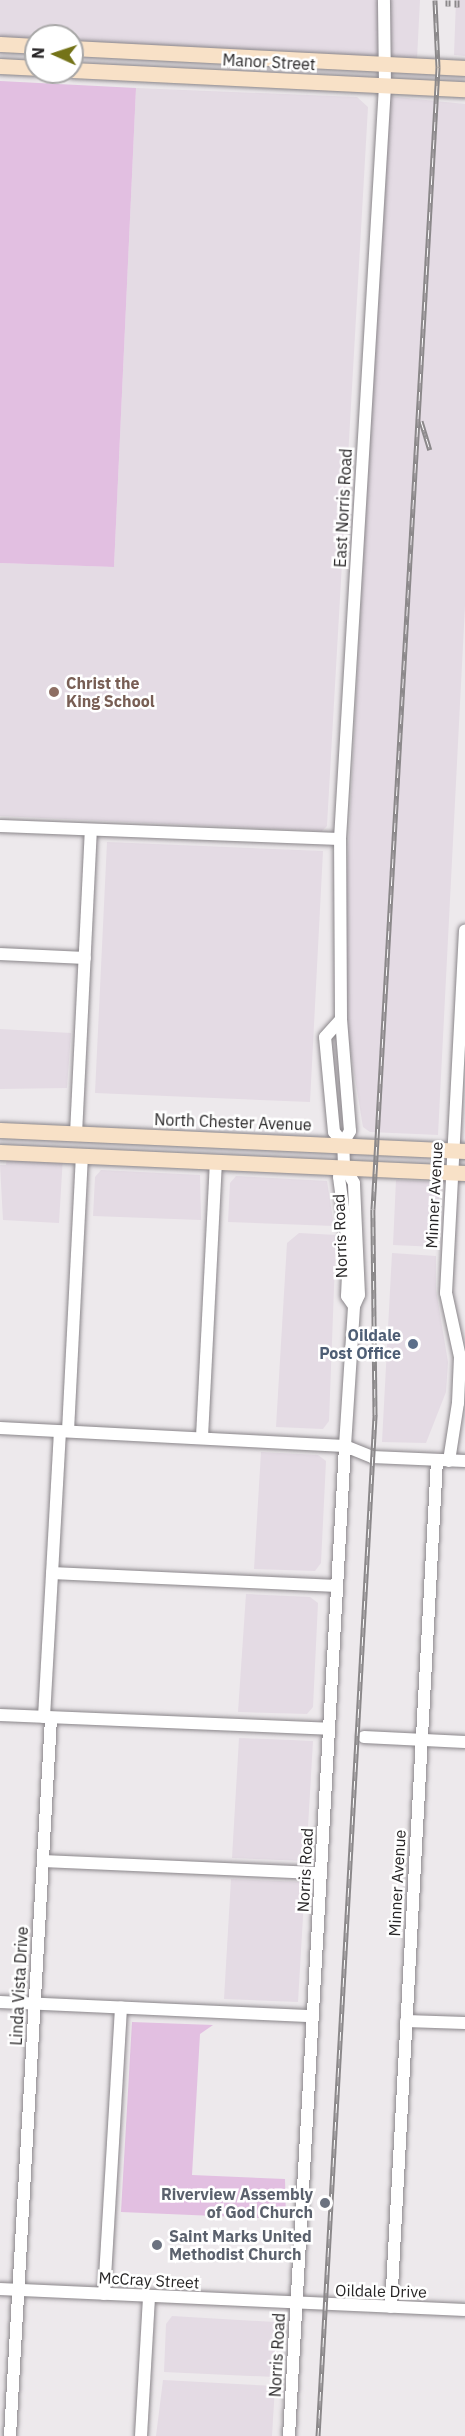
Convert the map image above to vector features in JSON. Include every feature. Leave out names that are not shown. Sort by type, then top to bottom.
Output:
[{"type":"main road","points":[[0,44],[24,45]]},
{"type":"main road","name":"Manor Street","points":[[84,49],[465,68]]},
{"type":"main road","points":[[0,66],[24,67]]},
{"type":"main road","name":"Manor Street","points":[[84,70],[465,90]]},
{"type":"main road","name":"North Chester Avenue","points":[[0,1130],[343,1143],[459,1151]]},
{"type":"main road","points":[[39,1153],[72,1143],[76,1134]]},
{"type":"main road","points":[[0,1152],[458,1172]]},
{"type":"street","name":"East Norris Road","points":[[344,1166],[343,1143],[350,1131],[341,1019],[340,839],[385,86],[384,0]]},
{"type":"street","points":[[0,826],[340,839]]},
{"type":"street","points":[[76,1134],[91,830]]},
{"type":"street","name":"Minner Avenue","points":[[391,2307],[422,1740],[443,1460],[458,1403],[460,1357],[446,1293],[458,1172],[465,930]]},
{"type":"street","points":[[0,954],[85,958]]},
{"type":"street","name":"East Norris Road","points":[[341,1019],[325,1037],[334,1132],[343,1143]]},
{"type":"street","name":"Linda Vista Drive","points":[[10,2436],[43,1860],[52,1573],[64,1431],[82,1155]]},
{"type":"street","points":[[202,1437],[216,1161]]},
{"type":"street","name":"Norris Road","points":[[289,2436],[345,1446],[354,1306],[359,1295],[359,1251],[354,1183],[344,1166]]},
{"type":"street","points":[[0,1428],[345,1446],[372,1456],[465,1461]]},
{"type":"street","points":[[52,1573],[337,1586]]},
{"type":"street","points":[[0,1715],[329,1729]]},
{"type":"street","points":[[364,1737],[465,1742]]},
{"type":"street","points":[[43,1860],[321,1873]]},
{"type":"street","points":[[0,2002],[313,2016]]},
{"type":"street","points":[[104,2294],[121,2008]]},
{"type":"street","points":[[406,2021],[465,2023]]},
{"type":"street","name":"McCray Street","points":[[0,2289],[297,2305]]},
{"type":"street","points":[[141,2436],[149,2296]]},
{"type":"street","name":"Oildale Drive","points":[[297,2305],[465,2310]]},
{"type":"shaded area","points":[[0,0],[420,0],[417,59],[84,44],[84,24],[24,24],[24,39],[0,37]]},
{"type":"shaded area","points":[[456,0],[465,0],[465,56],[454,55]]},
{"type":"shaded area","points":[[0,81],[136,88],[114,567],[0,563]]},
{"type":"shaded area","points":[[136,88],[357,97],[368,107],[327,826],[322,831],[0,816],[0,563],[114,567]]},
{"type":"shaded area","points":[[387,96],[465,104],[465,606],[438,1135],[370,1132],[363,1127],[341,993]]},
{"type":"shaded area","points":[[107,842],[323,851],[310,1102],[95,1093]]},
{"type":"shaded area","points":[[0,1029],[71,1033],[67,1088],[0,1089]]},
{"type":"shaded area","points":[[7,1154],[63,1156],[59,1223],[3,1220],[0,1165],[6,1165]]},
{"type":"shaded area","points":[[101,1170],[200,1175],[201,1220],[93,1216],[95,1177]]},
{"type":"shaded area","points":[[236,1176],[327,1181],[334,1226],[228,1222],[230,1183]]},
{"type":"shaded area","points":[[396,1180],[440,1182],[437,1247],[393,1245]]},
{"type":"shaded area","points":[[299,1233],[336,1235],[329,1421],[323,1429],[276,1427],[287,1243]]},
{"type":"shaded area","points":[[392,1253],[436,1256],[436,1290],[448,1362],[446,1392],[426,1443],[382,1442]]},
{"type":"shaded area","points":[[261,1452],[318,1455],[326,1461],[321,1563],[315,1571],[254,1569]]},
{"type":"shaded area","points":[[246,1594],[310,1597],[318,1603],[313,1707],[307,1714],[238,1712]]},
{"type":"shaded area","points":[[239,1738],[313,1741],[306,1861],[232,1858]]},
{"type":"shaded area","points":[[231,1879],[305,1882],[298,2002],[224,1999]]},
{"type":"shaded area","points":[[132,2022],[213,2025],[200,2034],[192,2175],[285,2179],[286,2219],[121,2212]]},
{"type":"shaded area","points":[[172,2316],[275,2322],[275,2377],[164,2372],[166,2324]]},
{"type":"shaded area","points":[[163,2380],[275,2386],[272,2436],[156,2436]]},
{"type":"railway","points":[[318,2436],[375,1415],[373,1209],[438,67],[435,0]]},
{"type":"railway","points":[[448,0],[448,6]]},
{"type":"railway","points":[[457,0],[457,7]]},
{"type":"railway","points":[[421,421],[430,450]]},
{"type":"place","name":"Christ the King School","points":[[54,692]]},
{"type":"place","name":"Oildale Post Office","points":[[413,1344]]},
{"type":"place","name":"Riverview Assembly of God Church","points":[[325,2203]]},
{"type":"place","name":"Saint Marks United Methodist Church","points":[[157,2245]]}]
